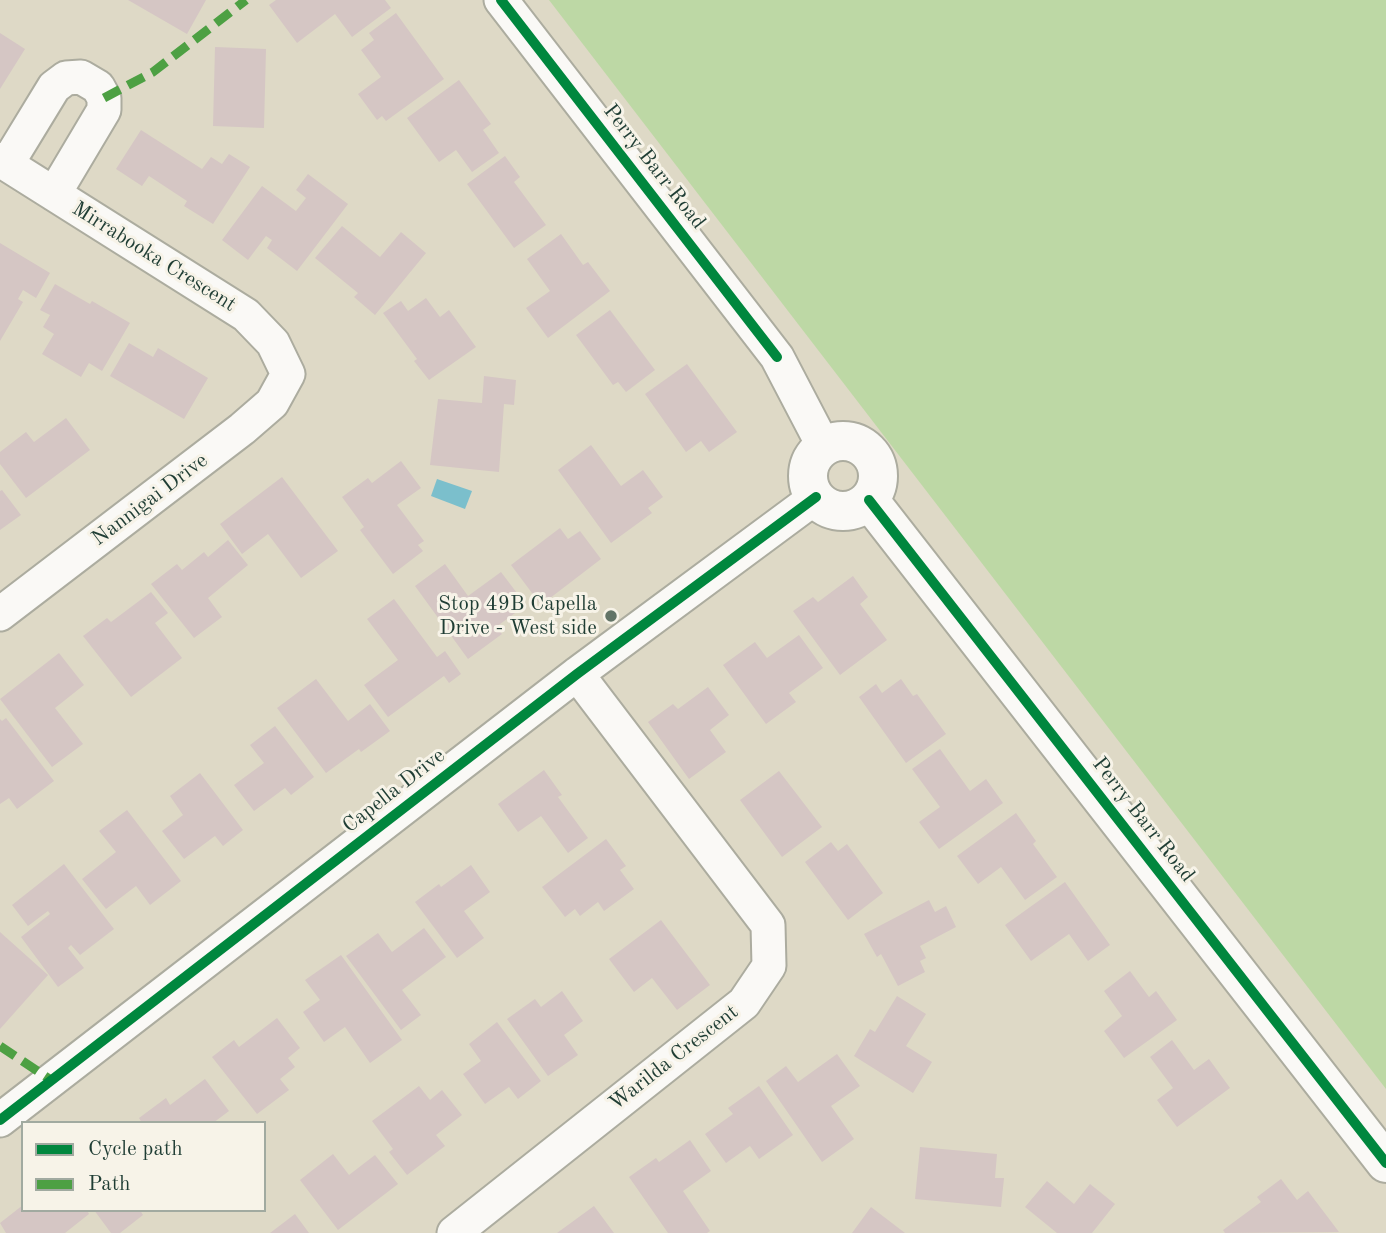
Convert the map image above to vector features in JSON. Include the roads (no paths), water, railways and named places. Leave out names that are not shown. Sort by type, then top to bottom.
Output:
[{"type":"street","name":"Perry Barr Road","points":[[501,0],[777,357],[824,447]]},
{"type":"street","points":[[3,162],[54,87],[66,78],[81,77],[98,87],[104,98],[104,110],[54,194]]},
{"type":"street","name":"Mirrabooka Crescent","points":[[3,162],[246,316],[273,343],[288,374]]},
{"type":"street","name":"Nannigai Drive","points":[[0,614],[242,429],[272,403],[288,374]]},
{"type":"street","points":[[845,441],[866,449],[877,468],[878,480],[869,500],[859,507],[836,510],[816,497],[808,476],[810,465],[824,447],[845,441]]},
{"type":"street","name":"Capella Drive","points":[[0,1120],[577,674],[816,497]]},
{"type":"street","name":"Perry Barr Road","points":[[869,500],[1386,1163]]},
{"type":"street","name":"Warilda Crescent","points":[[454,1233],[744,1003],[769,966],[768,925],[577,674]]},
{"type":"water","points":[[437,479],[472,491],[465,509],[431,496]]},
{"type":"place","name":"Stop 49B Capella Drive - West side","points":[[611,616]]}]
